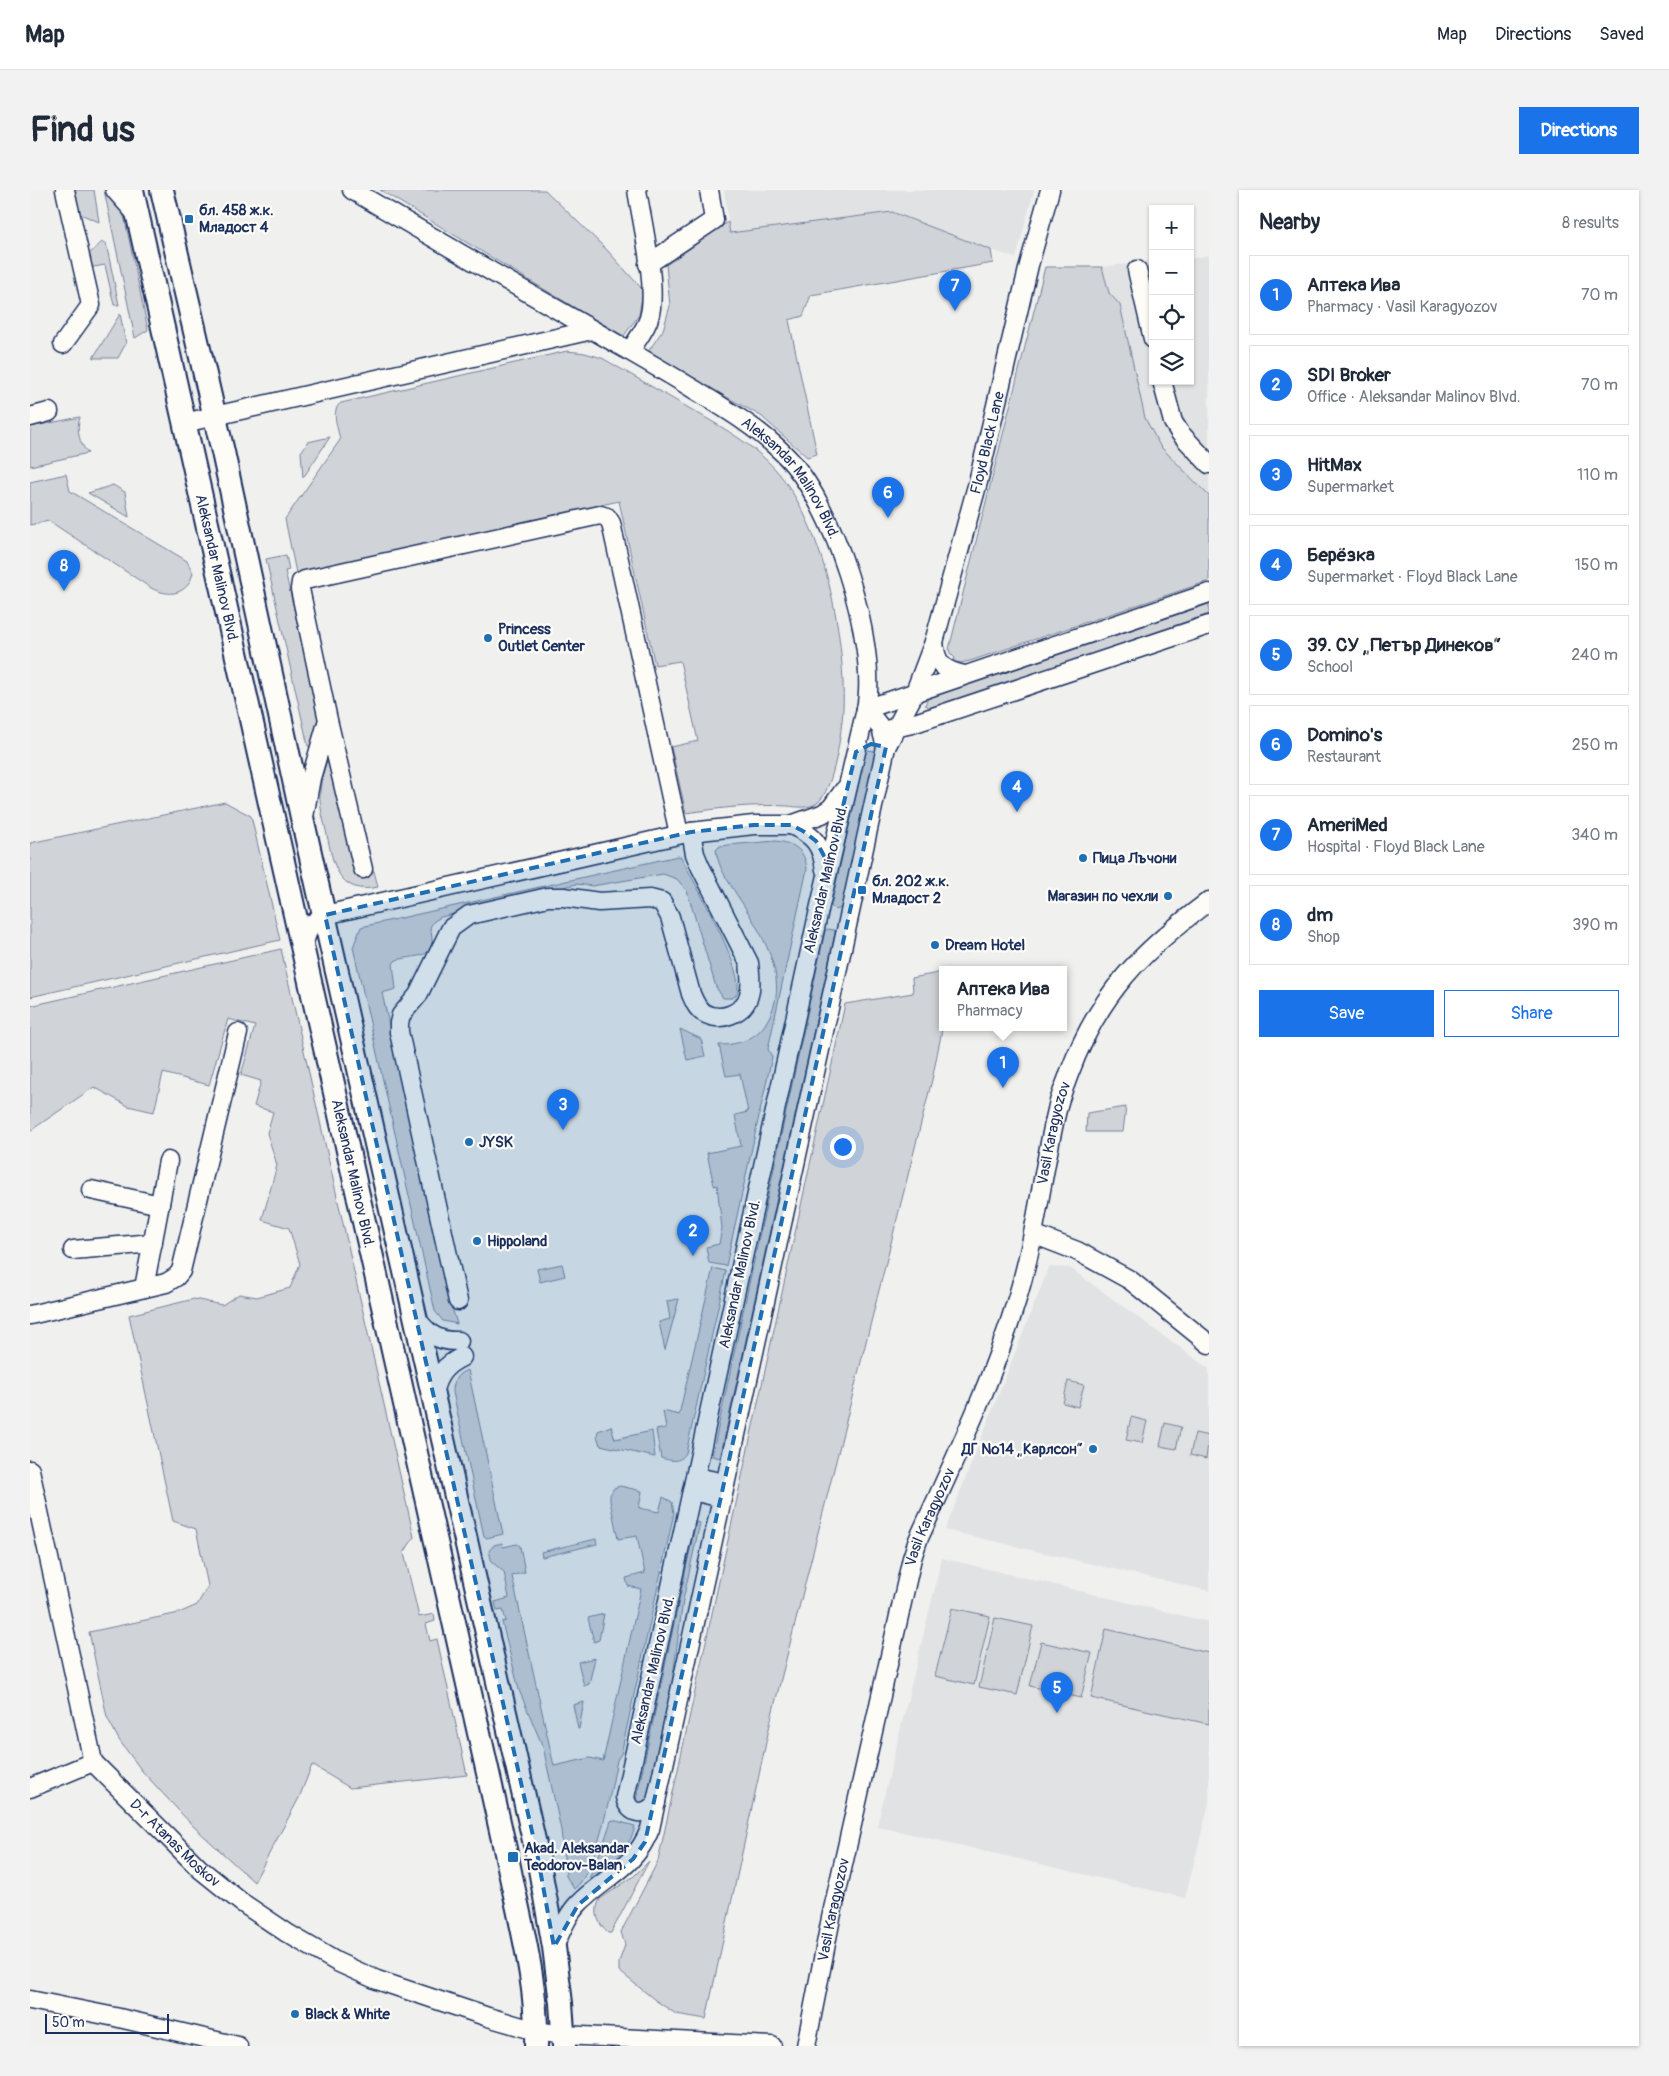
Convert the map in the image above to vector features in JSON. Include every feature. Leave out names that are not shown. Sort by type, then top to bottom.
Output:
[{"type":"main road","name":"Aleksandar Malinov Blvd.","points":[[132,190],[303,945],[444,1587],[508,1862],[530,1971],[536,2038]]},
{"type":"main road","name":"Aleksandar Malinov Blvd.","points":[[162,190],[538,1858],[554,1947],[564,2041]]},
{"type":"street","points":[[64,344],[91,305],[65,190]]},
{"type":"street","points":[[115,190],[138,217]]},
{"type":"street","name":"Aleksandar Malinov Blvd.","points":[[352,190],[740,417],[785,454],[808,482],[828,522],[855,600],[865,647],[869,678],[864,717],[826,876],[625,1797],[626,1805],[632,1810],[643,1812],[650,1810],[656,1803]]},
{"type":"street","points":[[630,351],[649,319],[652,304],[652,287],[637,190]]},
{"type":"street","points":[[648,264],[714,220],[709,190]]},
{"type":"street","name":"Floyd Black Lane","points":[[888,728],[915,692],[934,642],[978,482],[1028,271],[1050,190]]},
{"type":"street","points":[[1137,270],[1149,322]]},
{"type":"street","points":[[184,423],[592,330]]},
{"type":"street","points":[[1163,385],[1173,422],[1180,433],[1209,464]]},
{"type":"street","points":[[30,416],[49,412]]},
{"type":"street","points":[[363,869],[328,720],[300,589],[301,582],[600,515],[607,517],[611,522],[685,833],[748,963],[749,996],[743,1007],[725,1016],[711,1016],[696,1004],[691,994],[670,916],[662,902],[650,899],[599,902],[564,897],[548,897],[469,915],[460,921],[446,938],[418,994],[401,1015],[399,1023],[399,1032],[458,1301]]},
{"type":"street","points":[[864,717],[915,692],[1209,593]]},
{"type":"street","points":[[864,717],[888,728],[932,717],[1209,625]]},
{"type":"street","points":[[934,642],[935,653],[943,667],[951,673],[964,675]]},
{"type":"street","points":[[915,692],[915,703],[918,712],[924,716],[932,717]]},
{"type":"street","points":[[303,822],[311,778],[328,720]]},
{"type":"street","name":"Aleksandar Malinov Blvd.","points":[[554,1947],[570,1915],[578,1905],[633,1859],[640,1851],[650,1829],[886,747],[888,728]]},
{"type":"street","points":[[856,752],[862,746],[871,744],[886,747]]},
{"type":"street","points":[[303,945],[310,925],[325,915],[685,833],[754,825],[791,825],[812,819],[831,808],[848,783]]},
{"type":"street","points":[[791,825],[810,835],[816,841],[824,862],[826,876]]},
{"type":"street","name":"Vasil Karagyozov","points":[[806,2046],[831,1918],[912,1558],[918,1540],[998,1359],[1018,1297],[1033,1234],[1057,1108],[1076,1054],[1097,1014],[1125,974],[1151,947],[1209,901]]},
{"type":"street","points":[[30,1315],[166,1283],[176,1277],[181,1271],[238,1033]]},
{"type":"street","points":[[144,1288],[168,1161]]},
{"type":"street","points":[[91,1190],[160,1205]]},
{"type":"street","points":[[1033,1234],[1077,1251],[1130,1280],[1209,1344]]},
{"type":"street","points":[[73,1250],[153,1243]]},
{"type":"street","points":[[415,1316],[422,1326],[437,1338],[447,1341],[460,1349],[452,1362],[443,1369],[438,1377],[433,1394]]},
{"type":"street","points":[[30,1470],[93,1762],[30,1788]]},
{"type":"street","points":[[694,1484],[724,1491]]},
{"type":"street","name":"D-r Atanas Moskov","points":[[93,1762],[200,1869],[241,1902],[287,1933],[337,1962],[377,1980],[536,2038],[564,2041],[772,2046]]},
{"type":"street","points":[[30,2000],[115,2017],[238,2046]]},
{"type":"highlighted area","points":[[871,744],[886,747],[645,1842],[633,1859],[578,1905],[554,1947],[538,1858],[325,915],[691,832],[754,825],[791,825],[803,831],[816,841],[829,865],[856,752]]},
{"type":"shaded area","points":[[71,190],[94,190],[99,222],[78,213]]},
{"type":"shaded area","points":[[104,190],[122,212],[125,220],[148,330],[135,338]]},
{"type":"shaded area","points":[[380,190],[545,190],[607,250],[643,290],[639,315],[623,337]]},
{"type":"shaded area","points":[[724,190],[1034,190],[1016,258],[892,212],[730,233]]},
{"type":"shaded area","points":[[892,212],[991,250],[993,263],[811,295],[803,316],[789,320],[817,454],[807,457],[761,416],[647,353],[663,330],[670,306],[666,265],[728,222],[730,233]]},
{"type":"shaded area","points":[[102,242],[106,243],[119,305],[114,305],[105,265],[88,268],[87,256]]},
{"type":"shaded area","points":[[1209,255],[1209,502],[1160,446],[1145,418],[1120,305],[1109,293],[1102,267],[1149,261],[1149,385],[1194,385],[1194,258]]},
{"type":"shaded area","points":[[1045,267],[1102,267],[1109,293],[1120,305],[1145,418],[1160,446],[1209,496],[1209,581],[960,663],[953,661],[955,658],[949,649]]},
{"type":"shaded area","points":[[120,314],[126,343],[118,358],[93,358]]},
{"type":"shaded area","points":[[567,351],[585,353],[602,358],[738,438],[763,457],[784,479],[801,507],[815,539],[835,610],[843,679],[843,709],[836,759],[828,786],[823,796],[814,805],[803,807],[750,806],[686,813],[671,747],[698,741],[680,661],[655,665],[619,501],[296,573],[285,519],[340,440],[335,415],[341,403]]},
{"type":"shaded area","points":[[80,417],[79,436],[82,445],[88,453],[30,466],[30,427]]},
{"type":"shaded area","points":[[330,437],[303,478],[301,452],[308,442]]},
{"type":"shaded area","points":[[66,474],[70,491],[187,561],[193,573],[186,586],[176,593],[158,591],[49,521],[30,525],[30,482]]},
{"type":"shaded area","points":[[113,485],[125,492],[129,517],[88,493]]},
{"type":"shaded area","points":[[286,555],[289,570],[285,571],[319,715],[310,747],[308,746],[266,559]]},
{"type":"shaded area","points":[[1209,604],[1209,614],[931,708],[925,705],[928,698]]},
{"type":"shaded area","points":[[869,750],[874,751],[876,754],[841,908],[835,910],[831,906],[866,752]]},
{"type":"shaded area","points":[[329,754],[362,874],[374,871],[378,887],[354,887],[346,882],[335,866],[323,819],[320,797],[322,778]]},
{"type":"shaded area","points":[[225,802],[251,816],[280,940],[30,997],[30,843]]},
{"type":"shaded area","points":[[776,841],[798,849],[804,857],[807,869],[768,1049],[772,1057],[726,1266],[709,1263],[706,1247],[719,1244],[722,1228],[717,1185],[714,1186],[707,1153],[741,1146],[735,1115],[748,1112],[740,1074],[726,1076],[719,1045],[734,1044],[753,1037],[767,1021],[774,1005],[777,989],[775,972],[763,940],[724,874],[716,850],[720,846]]},
{"type":"shaded area","points":[[678,856],[681,857],[725,942],[737,977],[738,992],[732,998],[723,998],[716,987],[687,891],[677,879],[663,874],[592,886],[576,884],[441,917],[434,921],[430,927],[432,945],[430,950],[420,955],[396,960],[393,964],[396,989],[382,993],[450,1301],[457,1324],[443,1321],[435,1311],[353,947],[361,927]]},
{"type":"shaded area","points":[[828,929],[834,930],[835,933],[720,1458],[712,1456],[825,931]]},
{"type":"shaded area","points":[[281,949],[414,1537],[404,1553],[419,1617],[434,1614],[435,1621],[426,1624],[430,1641],[437,1639],[467,1775],[350,1788],[312,1765],[299,1798],[254,1882],[193,1826],[142,1771],[119,1740],[107,1717],[89,1632],[179,1613],[197,1605],[208,1586],[196,1529],[173,1521],[129,1315],[194,1299],[222,1305],[239,1294],[257,1297],[290,1288],[300,1264],[289,1228],[262,1220],[277,1165],[267,1133],[273,1112],[254,1106],[261,1081],[241,1075],[255,1026],[228,1019],[209,1085],[163,1073],[154,1112],[128,1106],[94,1087],[30,1131],[30,1006]]},
{"type":"shaded area","points":[[939,973],[939,1031],[942,1031],[932,1080],[772,1715],[706,2019],[676,2014],[619,1971],[619,1962],[625,1945],[621,1932],[658,1861],[845,1004],[913,993],[912,978]]},
{"type":"shaded area","points":[[680,1029],[701,1039],[705,1056],[687,1060]]},
{"type":"shaded area","points":[[1126,1107],[1123,1132],[1086,1132],[1087,1113]]},
{"type":"shaded area","points":[[562,1264],[565,1276],[540,1282],[537,1269]]},
{"type":"shaded area","name":"ДГ №14 „Карлсон“","points":[[1049,1267],[1070,1268],[1209,1369],[1209,1591],[945,1530]]},
{"type":"shaded area","points":[[713,1268],[726,1271],[686,1453],[678,1460],[661,1458],[656,1430],[666,1428],[663,1411],[679,1415]]},
{"type":"shaded area","points":[[679,1299],[665,1350],[659,1322],[670,1319],[667,1301]]},
{"type":"shaded area","points":[[468,1370],[503,1534],[487,1538],[484,1536],[453,1392],[456,1378]]},
{"type":"shaded area","points":[[1068,1381],[1084,1385],[1078,1407],[1063,1403]]},
{"type":"shaded area","points":[[1131,1417],[1147,1421],[1142,1443],[1126,1440]]},
{"type":"shaded area","points":[[1165,1423],[1181,1427],[1176,1449],[1160,1446]]},
{"type":"shaded area","points":[[611,1426],[615,1439],[652,1431],[655,1457],[600,1445],[597,1436],[598,1431]]},
{"type":"shaded area","points":[[1195,1433],[1209,1436],[1206,1459],[1190,1455]]},
{"type":"shaded area","points":[[620,1486],[642,1491],[639,1508],[659,1512],[663,1497],[672,1502],[674,1513],[621,1754],[617,1760],[602,1829],[590,1866],[574,1889],[566,1876],[561,1830],[543,1747],[519,1690],[502,1622],[506,1621],[503,1610],[497,1611],[495,1602],[509,1598],[504,1572],[492,1562],[489,1551],[494,1545],[502,1543],[503,1547],[517,1544],[520,1546],[525,1572],[512,1576],[554,1766],[590,1758],[603,1761],[641,1589],[628,1586],[626,1578],[645,1573],[637,1536],[618,1539],[610,1495],[614,1488]]},
{"type":"shaded area","points":[[696,1522],[700,1523],[683,1600],[672,1684],[646,1801],[644,1804],[637,1803],[636,1800]]},
{"type":"shaded area","points":[[596,1539],[597,1544],[542,1557],[541,1552]]},
{"type":"shaded area","points":[[942,1558],[1209,1622],[1209,1803],[1185,1898],[877,1826]]},
{"type":"shaded area","points":[[952,1608],[990,1616],[974,1685],[935,1676]]},
{"type":"shaded area","points":[[604,1614],[599,1640],[594,1642],[588,1618]]},
{"type":"shaded area","points":[[995,1618],[1033,1626],[1017,1695],[979,1687]]},
{"type":"shaded area","points":[[1106,1629],[1209,1653],[1209,1724],[1091,1698]]},
{"type":"shaded area","points":[[1041,1642],[1092,1653],[1081,1698],[1030,1686]]},
{"type":"shaded area","points":[[595,1658],[589,1684],[584,1686],[578,1662]]},
{"type":"shaded area","points":[[584,1702],[579,1729],[578,1729],[573,1705]]},
{"type":"shaded area","points":[[611,1821],[635,1826],[633,1834],[618,1857],[604,1870],[589,1879]]},
{"type":"shaded area","points":[[649,1861],[611,1933],[608,1933],[598,1918],[597,1909],[600,1899],[634,1876]]},
{"type":"place","name":"бл. 458 ж.к. Младост 4","points":[[189,219]]},
{"type":"place","name":"AmeriMed","points":[[955,311]]},
{"type":"place","name":"Domino's","points":[[888,518]]},
{"type":"place","name":"dm","points":[[64,591]]},
{"type":"place","name":"Princess Outlet Center","points":[[488,638]]},
{"type":"place","name":"Берёзка","points":[[1017,812]]},
{"type":"place","name":"Пица Лъчони","points":[[1083,858]]},
{"type":"place","name":"бл. 202 ж.к. Младост 2","points":[[862,890]]},
{"type":"place","name":"Магазин по чехли","points":[[1168,896]]},
{"type":"place","name":"Dream Hotel","points":[[935,945]]},
{"type":"place","name":"Аптека Ива","points":[[1003,1088]]},
{"type":"place","name":"HitMax","points":[[563,1130]]},
{"type":"place","name":"JYSK","points":[[469,1142]]},
{"type":"place","name":"Hippoland","points":[[477,1241]]},
{"type":"place","name":"SDI Broker","points":[[693,1256]]},
{"type":"place","name":"ДГ №14 „Карлсон“","points":[[1093,1449]]},
{"type":"place","name":"39. СУ „Петър Динеков“","points":[[1057,1713]]},
{"type":"place","name":"Akad. Aleksandar Teodorov-Balan","points":[[513,1857]]},
{"type":"place","name":"Black & White","points":[[295,2014]]}]
